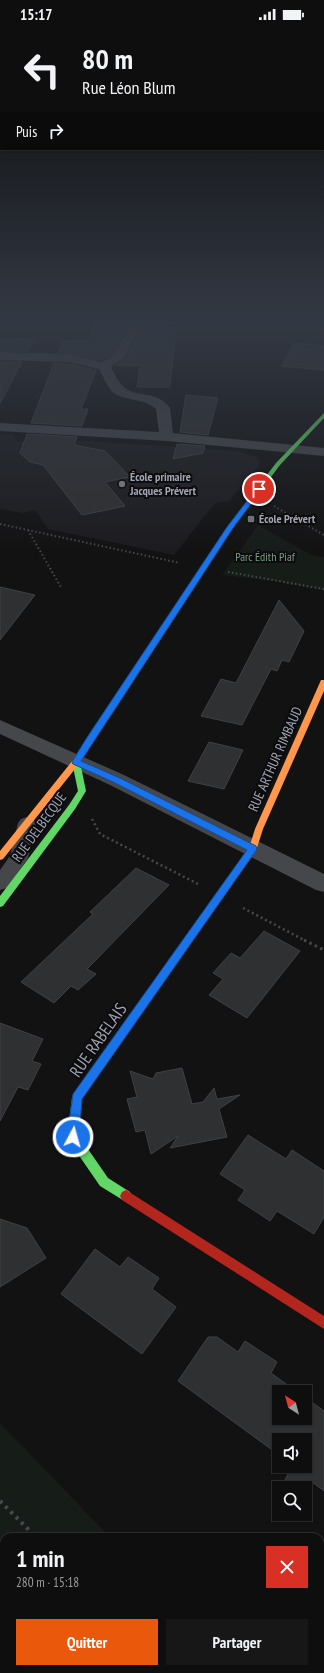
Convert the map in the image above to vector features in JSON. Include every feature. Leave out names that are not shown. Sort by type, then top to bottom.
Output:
[{"type":"street","points":[[147,399],[156,401],[163,408],[167,437]]},
{"type":"street","name":"RUE DELBECQUE","points":[[0,857],[76,762],[230,527],[278,464],[324,415]]},
{"type":"street","points":[[0,427],[167,437],[324,452]]},
{"type":"street","name":"RUE ARTHUR RIMBAUD","points":[[253,849],[259,829],[324,682]]},
{"type":"street","points":[[0,726],[116,780],[324,884]]},
{"type":"street","name":"RUE DELBECQUE","points":[[0,903],[72,808],[82,792],[76,762]]},
{"type":"street","name":"RUE RABELAIS","points":[[253,849],[77,1098],[73,1137],[104,1182],[324,1323]]},
{"type":"lane","points":[[0,883],[19,858],[27,823]]},
{"type":"path","points":[[269,506],[276,506],[324,534]]},
{"type":"path","points":[[0,524],[203,568],[285,581],[324,589]]},
{"type":"path","points":[[28,530],[62,589]]},
{"type":"path","points":[[72,808],[86,813],[93,820],[100,834],[324,950]]},
{"type":"path","points":[[0,1501],[32,1533]]},
{"type":"shaded area","name":"École primaire Jacques Prévert","points":[[0,434],[14,435],[16,441],[53,445],[59,439],[237,451],[256,457],[260,462],[258,467],[229,501],[215,503],[174,555],[48,529],[35,510],[23,513],[0,509]]},
{"type":"green space","name":"Parc Édith Piaf","points":[[258,525],[311,555],[324,557],[324,591],[274,581],[222,575]]},
{"type":"green space","points":[[0,1423],[106,1533],[0,1533]]},
{"type":"building","points":[[40,399],[85,399],[81,409],[88,409],[82,426],[31,423]]},
{"type":"building","points":[[185,399],[218,399],[208,435],[180,432]]},
{"type":"building","points":[[27,434],[77,437],[74,445],[105,451],[130,477],[105,482],[125,506],[82,515],[43,465],[30,462],[20,453]]},
{"type":"building","points":[[177,444],[205,446],[203,453],[173,459]]},
{"type":"building","points":[[0,587],[35,595],[0,640]]},
{"type":"building","points":[[279,600],[304,631],[289,662],[282,660],[277,671],[271,669],[242,725],[201,716],[221,679],[236,683]]},
{"type":"building","points":[[209,742],[243,750],[224,789],[188,781]]},
{"type":"building","points":[[136,868],[169,885],[87,969],[96,974],[78,990],[71,986],[54,1003],[21,982],[93,914],[90,912]]},
{"type":"building","points":[[264,931],[300,951],[247,1018],[209,995],[223,979],[213,973],[231,953],[240,958]]},
{"type":"building","points":[[0,1023],[43,1039],[32,1061],[41,1064],[28,1090],[18,1087],[0,1121]]},
{"type":"building","points":[[182,1068],[192,1104],[203,1102],[214,1088],[217,1099],[240,1095],[219,1109],[227,1137],[170,1148],[178,1136],[151,1154],[145,1130],[136,1132],[127,1099],[137,1097],[130,1071],[153,1079],[156,1073]]},
{"type":"building","points":[[248,1135],[286,1159],[292,1150],[324,1171],[324,1217],[314,1234],[277,1211],[270,1221],[238,1200],[245,1190],[220,1174]]},
{"type":"building","points":[[0,1219],[27,1228],[46,1258],[0,1287]]},
{"type":"building","points":[[95,1249],[120,1267],[128,1257],[159,1278],[152,1289],[176,1307],[142,1354],[61,1294]]},
{"type":"building","points":[[208,1337],[217,1337],[238,1352],[245,1341],[277,1362],[271,1373],[287,1385],[272,1385],[272,1425],[312,1425],[312,1402],[324,1411],[324,1491],[312,1481],[284,1481],[288,1473],[312,1473],[312,1433],[272,1433],[272,1450],[178,1381]]},
{"type":"traffic: fast","points":[[109,712],[230,527],[278,464],[324,415]]},
{"type":"traffic: fast","points":[[0,903],[72,807],[82,791],[76,762]]},
{"type":"traffic: fast","points":[[126,1196],[104,1182],[73,1137],[77,1098],[196,929]]},
{"type":"traffic: slow","points":[[196,929],[253,849],[259,829],[324,682]]},
{"type":"traffic: slow","points":[[0,857],[76,762],[109,712]]},
{"type":"traffic: jam","points":[[126,1196],[324,1323]]},
{"type":"place","name":"École primaire Jacques Prévert","points":[[122,484]]},
{"type":"place","name":"École Prévert","points":[[251,519]]},
{"type":"route","points":[[73,1137],[77,1098],[231,878],[253,849],[116,780],[76,762],[230,527],[259,489]]}]
